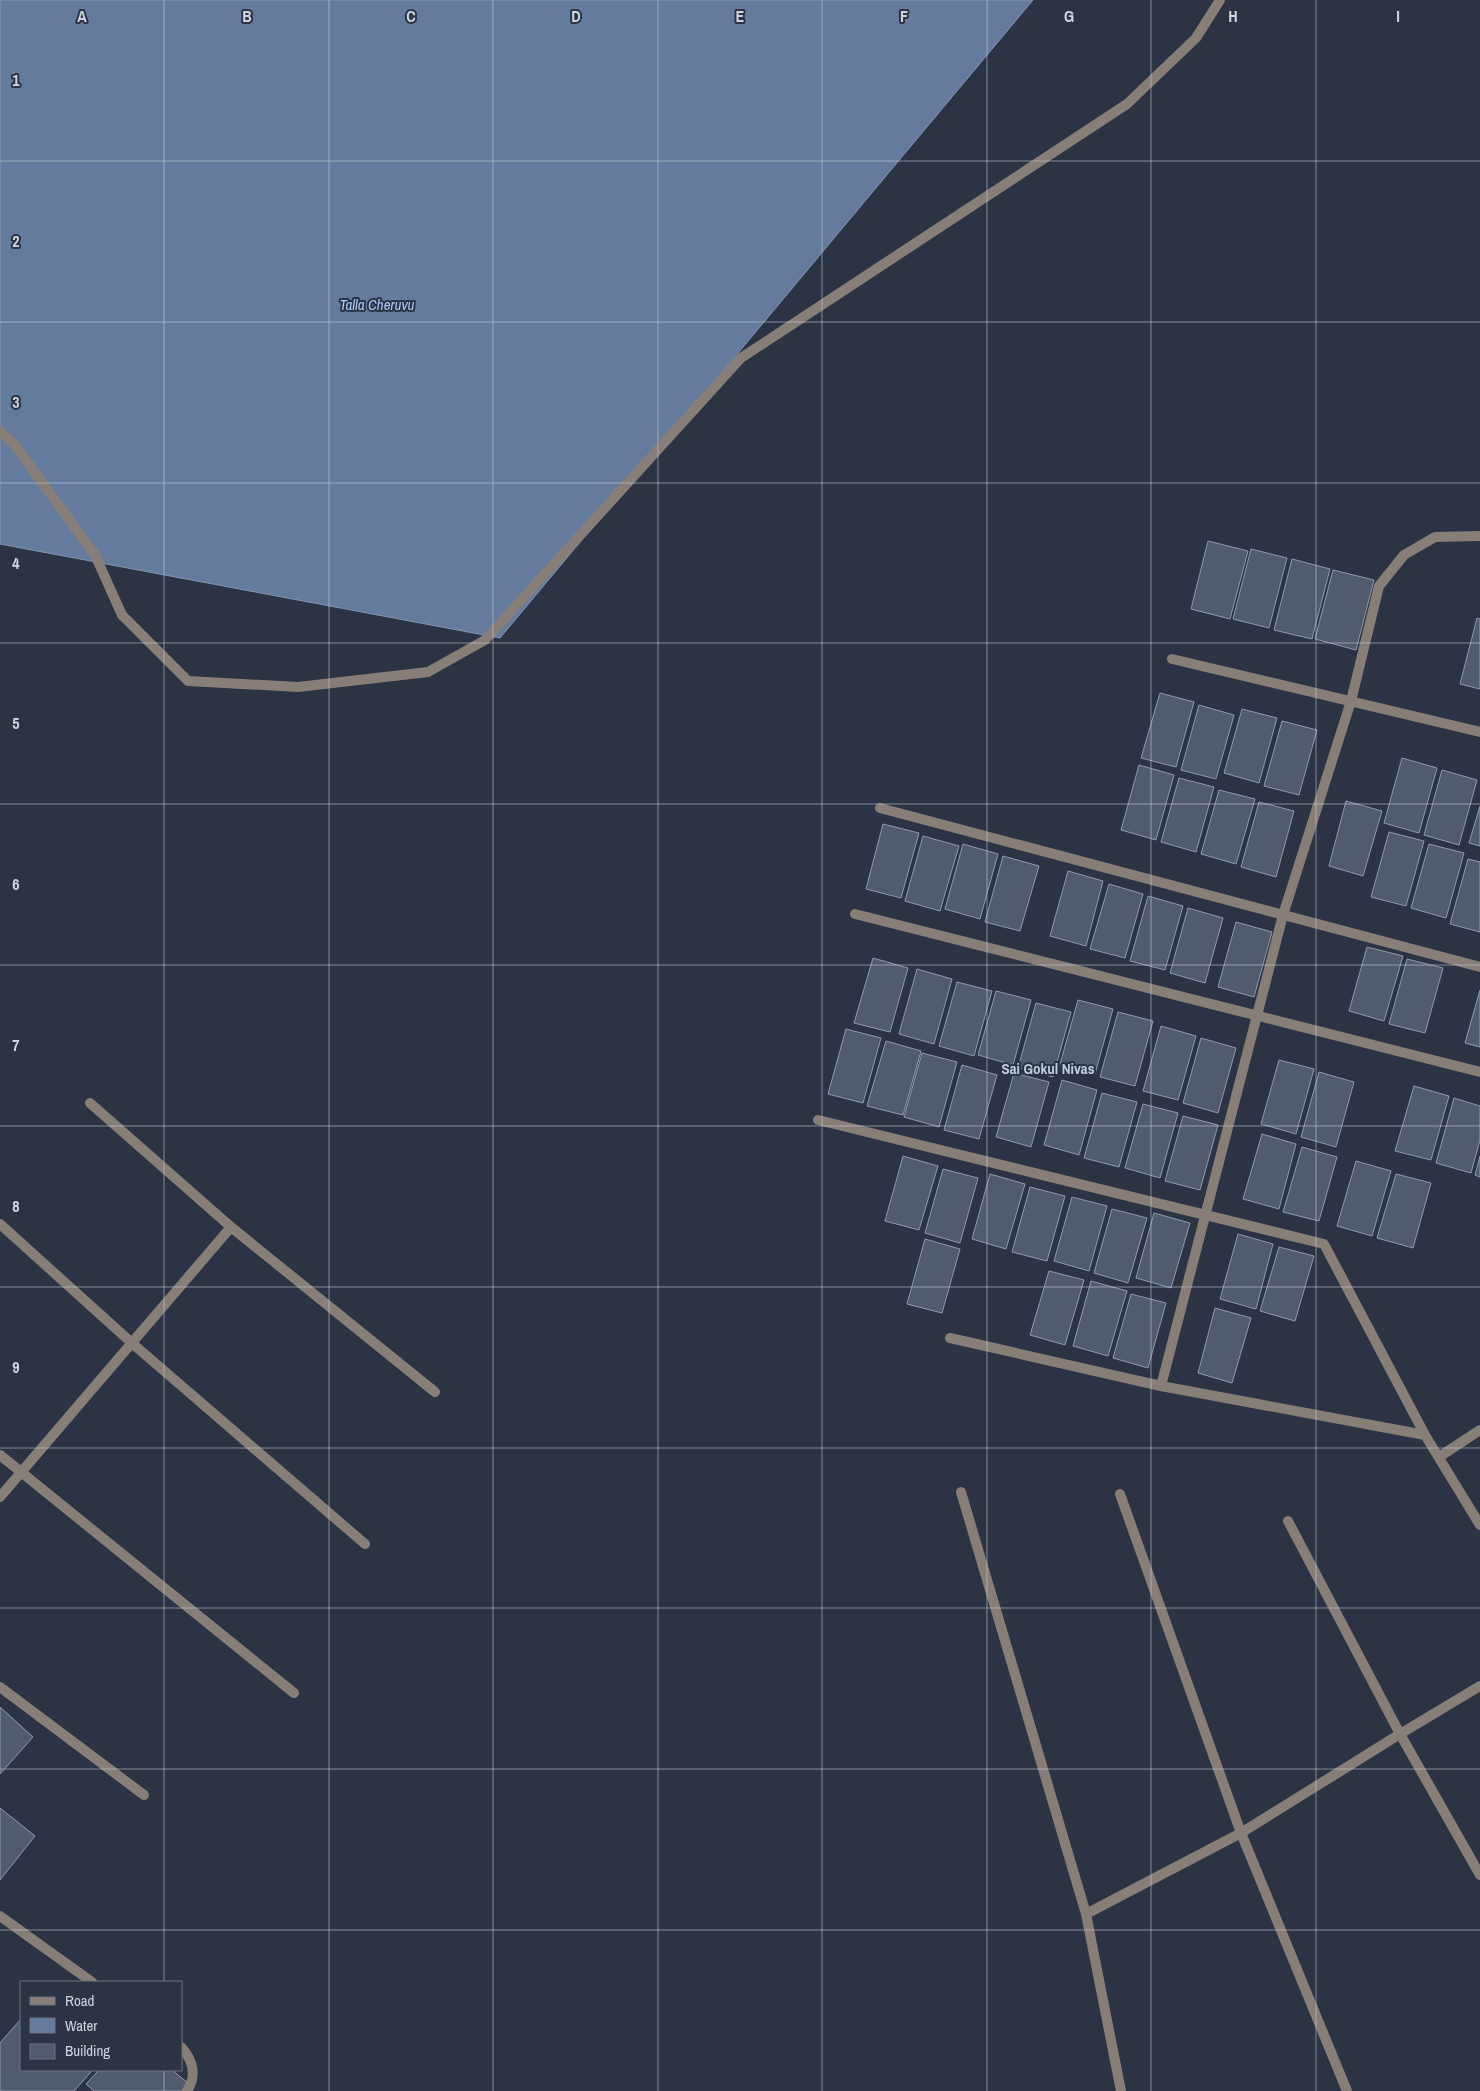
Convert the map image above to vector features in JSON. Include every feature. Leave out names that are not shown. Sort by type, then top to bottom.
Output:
[{"type":"street","points":[[0,431],[14,444],[95,555],[122,616],[188,681],[298,687],[428,672],[484,640],[741,358],[1127,104],[1196,38],[1220,0]]},
{"type":"street","points":[[1161,1386],[1283,915],[1351,701],[1379,586],[1404,555],[1435,537],[1480,536]]},
{"type":"street","points":[[1172,659],[1480,732]]},
{"type":"street","points":[[880,808],[1480,967]]},
{"type":"street","points":[[855,914],[1480,1072]]},
{"type":"street","points":[[90,1103],[231,1227],[435,1392]]},
{"type":"street","points":[[818,1120],[1324,1244],[1425,1435],[1480,1525]]},
{"type":"street","points":[[0,1224],[133,1344],[365,1544]]},
{"type":"street","points":[[0,1497],[133,1344],[231,1227]]},
{"type":"street","points":[[950,1338],[1161,1386],[1425,1435]]},
{"type":"street","points":[[1439,1457],[1480,1430]]},
{"type":"street","points":[[0,1455],[294,1693]]},
{"type":"street","points":[[961,1492],[1086,1914],[1121,2091]]},
{"type":"street","points":[[1120,1494],[1240,1832],[1347,2091]]},
{"type":"street","points":[[1288,1521],[1400,1734],[1480,1875]]},
{"type":"street","points":[[1086,1914],[1240,1832],[1480,1686]]},
{"type":"street","points":[[0,1687],[144,1795]]},
{"type":"street","points":[[0,1916],[91,1981]]},
{"type":"street","points":[[182,2048],[193,2065],[193,2082],[187,2091]]},
{"type":"water","name":"Talla Cheruvu","points":[[0,0],[1033,0],[500,638],[0,544]]},
{"type":"building","points":[[1208,541],[1248,551],[1230,619],[1191,609]]},
{"type":"building","points":[[1251,549],[1287,558],[1269,628],[1233,619]]},
{"type":"building","points":[[1292,559],[1330,569],[1312,639],[1274,630]]},
{"type":"building","points":[[1333,570],[1374,580],[1356,650],[1315,639]]},
{"type":"building","points":[[1477,618],[1480,619],[1480,689],[1460,684]]},
{"type":"building","points":[[1160,693],[1194,702],[1176,767],[1141,758]]},
{"type":"building","points":[[1199,705],[1234,715],[1216,779],[1181,770]]},
{"type":"building","points":[[1242,709],[1277,718],[1259,783],[1224,773]]},
{"type":"building","points":[[1282,721],[1317,730],[1299,795],[1264,786]]},
{"type":"building","points":[[1402,758],[1437,768],[1419,833],[1384,823]]},
{"type":"building","points":[[1139,765],[1174,775],[1156,840],[1121,830]]},
{"type":"building","points":[[1442,770],[1477,780],[1459,845],[1424,835]]},
{"type":"building","points":[[1179,778],[1214,787],[1196,852],[1161,842]]},
{"type":"building","points":[[1219,790],[1255,799],[1236,864],[1201,854]]},
{"type":"building","points":[[1346,801],[1382,811],[1363,876],[1329,866]]},
{"type":"building","points":[[1259,802],[1294,811],[1276,877],[1241,867]]},
{"type":"building","points":[[1480,806],[1480,846],[1469,843]]},
{"type":"building","points":[[883,824],[919,833],[901,898],[866,889]]},
{"type":"building","points":[[1389,832],[1424,841],[1406,906],[1371,897]]},
{"type":"building","points":[[923,836],[959,846],[940,911],[905,901]]},
{"type":"building","points":[[963,844],[998,854],[980,919],[945,909]]},
{"type":"building","points":[[1429,844],[1464,853],[1446,918],[1411,908]]},
{"type":"building","points":[[1003,856],[1039,866],[1020,931],[985,922]]},
{"type":"building","points":[[1468,859],[1480,862],[1480,932],[1450,924]]},
{"type":"building","points":[[1068,871],[1103,881],[1086,946],[1050,936]]},
{"type":"building","points":[[1109,884],[1143,894],[1125,958],[1090,949]]},
{"type":"building","points":[[1148,896],[1183,906],[1165,970],[1130,961]]},
{"type":"building","points":[[1188,908],[1223,918],[1205,983],[1170,973]]},
{"type":"building","points":[[1236,922],[1272,932],[1254,997],[1218,987]]},
{"type":"building","points":[[1367,947],[1403,956],[1384,1021],[1349,1011]]},
{"type":"building","points":[[873,958],[908,968],[890,1032],[854,1023]]},
{"type":"building","points":[[1407,959],[1443,968],[1425,1033],[1389,1024]]},
{"type":"building","points":[[917,969],[952,979],[934,1044],[899,1034]]},
{"type":"building","points":[[957,982],[992,991],[974,1056],[939,1046]]},
{"type":"building","points":[[1480,990],[1480,1047],[1465,1043]]},
{"type":"building","points":[[996,991],[1031,1000],[1013,1065],[978,1055]]},
{"type":"building","points":[[1078,1000],[1113,1009],[1095,1074],[1060,1064]]},
{"type":"building","points":[[1036,1003],[1071,1012],[1053,1077],[1018,1068]]},
{"type":"building","points":[[1118,1012],[1153,1021],[1135,1086],[1100,1077]]},
{"type":"building","points":[[1161,1026],[1196,1036],[1178,1100],[1143,1091]]},
{"type":"building","points":[[846,1029],[881,1038],[863,1103],[828,1094]]},
{"type":"building","points":[[1201,1038],[1236,1048],[1218,1113],[1183,1103]]},
{"type":"building","points":[[886,1041],[921,1051],[903,1115],[867,1106]]},
{"type":"building","points":[[922,1053],[957,1062],[939,1127],[904,1117]]},
{"type":"building","points":[[1279,1060],[1314,1069],[1296,1134],[1261,1124]]},
{"type":"building","points":[[962,1065],[997,1075],[979,1139],[944,1130]]},
{"type":"building","points":[[1319,1072],[1354,1082],[1336,1147],[1301,1137]]},
{"type":"building","points":[[1014,1073],[1049,1082],[1031,1147],[996,1137]]},
{"type":"building","points":[[1062,1080],[1097,1090],[1079,1155],[1044,1145]]},
{"type":"building","points":[[1414,1086],[1449,1096],[1431,1160],[1395,1151]]},
{"type":"building","points":[[1102,1093],[1137,1102],[1119,1167],[1084,1158]]},
{"type":"building","points":[[1454,1098],[1480,1106],[1480,1140],[1471,1173],[1436,1163]]},
{"type":"building","points":[[1143,1104],[1178,1113],[1160,1178],[1125,1168]]},
{"type":"building","points":[[1183,1116],[1218,1125],[1200,1190],[1165,1181]]},
{"type":"building","points":[[1262,1134],[1296,1144],[1279,1209],[1243,1199]]},
{"type":"building","points":[[1302,1147],[1337,1157],[1319,1221],[1283,1212]]},
{"type":"building","points":[[903,1156],[938,1166],[919,1230],[885,1221]]},
{"type":"building","points":[[1480,1156],[1480,1177],[1475,1175]]},
{"type":"building","points":[[1356,1161],[1391,1171],[1372,1236],[1337,1226]]},
{"type":"building","points":[[943,1169],[978,1178],[960,1243],[925,1233]]},
{"type":"building","points":[[990,1174],[1025,1184],[1006,1249],[972,1239]]},
{"type":"building","points":[[1396,1174],[1431,1183],[1413,1248],[1377,1238]]},
{"type":"building","points":[[1030,1187],[1065,1196],[1047,1261],[1012,1252]]},
{"type":"building","points":[[1072,1197],[1107,1206],[1089,1271],[1054,1261]]},
{"type":"building","points":[[1112,1209],[1147,1218],[1128,1283],[1094,1273]]},
{"type":"building","points":[[1154,1213],[1190,1223],[1171,1288],[1136,1278]]},
{"type":"building","points":[[1238,1234],[1273,1244],[1256,1309],[1220,1299]]},
{"type":"building","points":[[925,1239],[960,1249],[942,1313],[907,1304]]},
{"type":"building","points":[[1279,1247],[1314,1256],[1295,1321],[1260,1311]]},
{"type":"building","points":[[1049,1271],[1084,1280],[1065,1345],[1030,1335]]},
{"type":"building","points":[[1091,1281],[1127,1291],[1108,1356],[1073,1346]]},
{"type":"building","points":[[1131,1294],[1166,1303],[1148,1368],[1113,1358]]},
{"type":"building","points":[[1215,1308],[1251,1318],[1232,1383],[1198,1373]]},
{"type":"building","points":[[0,1707],[33,1737],[0,1774]]},
{"type":"building","points":[[0,1808],[35,1836],[0,1880]]},
{"type":"building","points":[[20,2020],[20,2071],[91,2072],[74,2091],[0,2091],[0,2043]]},
{"type":"building","points":[[98,2071],[173,2071],[188,2083],[183,2091],[94,2091],[86,2084]]},
{"type":"district","name":"Sai Gokul Nivas","points":[[1048,1069]]}]
